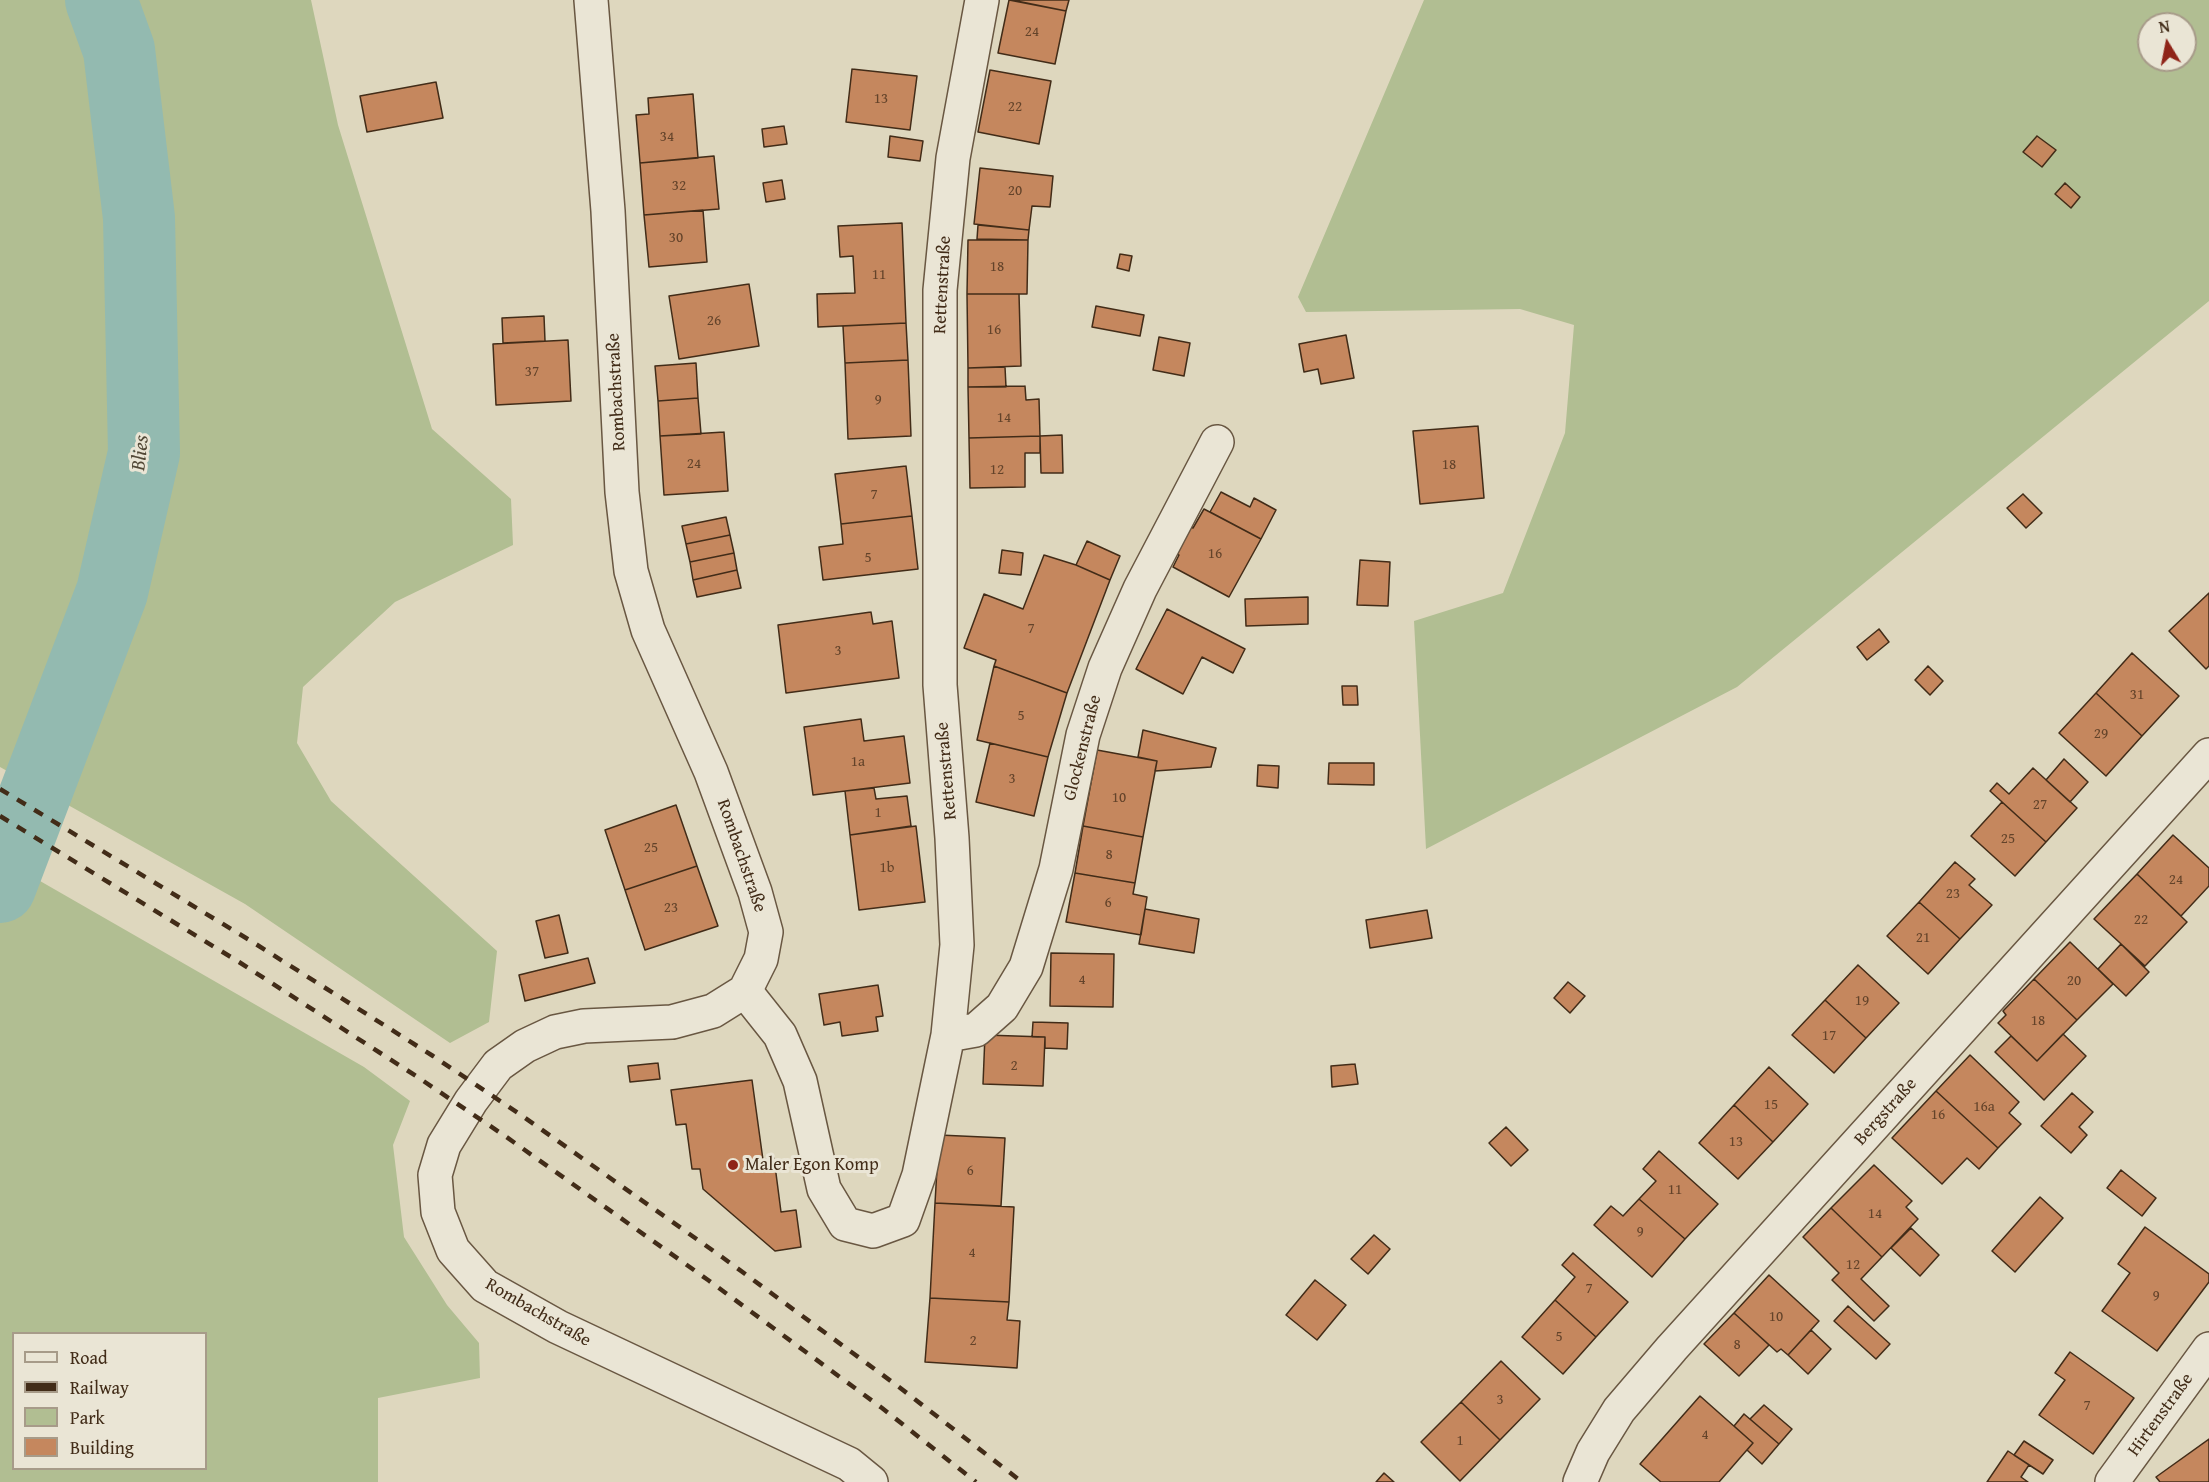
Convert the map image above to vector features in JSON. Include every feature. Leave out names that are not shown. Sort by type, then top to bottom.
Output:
[{"type":"street","name":"Rombachstraße","points":[[591,0],[608,211],[622,492],[631,571],[648,630],[711,772],[755,892],[766,932],[761,959],[745,991],[713,1011],[672,1022],[584,1026],[555,1032],[525,1046],[498,1065],[471,1101],[444,1145],[435,1175],[438,1212],[453,1250],[485,1286],[558,1327],[849,1464],[871,1482]]},
{"type":"street","name":"Rettenstraße","points":[[745,991],[780,1035],[800,1081],[824,1189],[845,1224],[873,1232],[903,1220],[920,1175],[948,1035],[957,945],[952,838],[940,685],[940,290],[953,158],[982,0]]},
{"type":"street","name":"Glockenstraße","points":[[948,1035],[976,1029],[1002,1007],[1026,967],[1056,869],[1083,735],[1105,668],[1140,589],[1217,442]]},
{"type":"street","name":"Bergstraße","points":[[1580,1482],[1593,1452],[1619,1410],[1672,1348],[2209,755]]},
{"type":"street","name":"Hirtenstraße","points":[[2112,1482],[2209,1349]]},
{"type":"green space","points":[[0,0],[311,0],[338,125],[432,429],[511,499],[513,545],[395,602],[303,687],[297,743],[331,801],[497,951],[489,1022],[450,1043],[245,904],[0,767]]},
{"type":"green space","points":[[1424,0],[2209,0],[2209,301],[1737,687],[1426,849],[1414,621],[1503,593],[1565,433],[1574,325],[1520,309],[1306,312],[1298,297]]},
{"type":"green space","points":[[0,858],[364,1067],[410,1101],[393,1145],[404,1237],[447,1305],[479,1343],[480,1378],[378,1398],[378,1482],[0,1482]]},
{"type":"building","points":[[1009,0],[1066,11],[1055,64],[998,53]]},
{"type":"building","points":[[1012,0],[1069,0],[1066,11]]},
{"type":"building","points":[[852,69],[917,76],[910,130],[846,122]]},
{"type":"building","points":[[990,70],[1051,81],[1039,144],[978,132]]},
{"type":"building","points":[[436,82],[443,118],[367,132],[360,96]]},
{"type":"building","points":[[693,94],[698,158],[640,163],[636,115],[649,114],[648,98]]},
{"type":"building","points":[[784,126],[787,144],[764,147],[762,129]]},
{"type":"building","points":[[890,136],[923,141],[920,161],[888,157]]},
{"type":"building","points":[[2037,136],[2056,150],[2042,167],[2023,152]]},
{"type":"building","points":[[714,156],[719,209],[644,215],[640,163]]},
{"type":"building","points":[[980,168],[1053,176],[1050,207],[1032,206],[1029,230],[974,224]]},
{"type":"building","points":[[782,180],[785,199],[766,202],[763,183]]},
{"type":"building","points":[[2065,183],[2080,197],[2071,208],[2055,194]]},
{"type":"building","points":[[703,210],[707,262],[649,267],[644,215]]},
{"type":"building","points":[[902,223],[906,323],[818,327],[817,294],[855,293],[853,256],[840,257],[838,226]]},
{"type":"building","points":[[978,225],[1029,230],[1028,240],[977,239]]},
{"type":"building","points":[[968,240],[1028,240],[1027,294],[967,294]]},
{"type":"building","points":[[1120,254],[1132,256],[1129,271],[1117,268]]},
{"type":"building","points":[[749,284],[759,346],[679,359],[669,296]]},
{"type":"building","points":[[967,294],[1019,294],[1021,366],[968,368]]},
{"type":"building","points":[[1096,306],[1144,315],[1140,336],[1092,327]]},
{"type":"building","points":[[544,316],[545,341],[503,343],[502,318]]},
{"type":"building","points":[[906,323],[908,360],[845,363],[843,326]]},
{"type":"building","points":[[1346,335],[1354,378],[1321,384],[1318,369],[1304,372],[1299,344]]},
{"type":"building","points":[[1159,337],[1190,343],[1184,376],[1153,370]]},
{"type":"building","points":[[568,340],[571,401],[496,405],[493,344]]},
{"type":"building","points":[[908,360],[911,436],[848,439],[845,363]]},
{"type":"building","points":[[696,363],[698,398],[658,401],[655,366]]},
{"type":"building","points":[[1005,367],[1006,387],[968,387],[968,368]]},
{"type":"building","points":[[1025,386],[1026,400],[1039,399],[1040,436],[969,438],[968,387]]},
{"type":"building","points":[[698,398],[701,434],[660,436],[658,401]]},
{"type":"building","points":[[1478,426],[1484,498],[1420,504],[1413,431]]},
{"type":"building","points":[[724,432],[728,491],[664,495],[660,436]]},
{"type":"building","points":[[1062,435],[1063,473],[1041,473],[1040,436]]},
{"type":"building","points":[[1040,436],[1040,453],[1025,453],[1025,487],[970,488],[969,438]]},
{"type":"building","points":[[906,466],[912,516],[841,524],[835,474]]},
{"type":"building","points":[[1221,492],[1250,507],[1254,498],[1276,510],[1261,539],[1210,512]]},
{"type":"building","points":[[2023,494],[2042,513],[2026,528],[2007,508]]},
{"type":"building","points":[[1204,509],[1261,539],[1229,597],[1173,567],[1179,555],[1175,552],[1189,526],[1193,528]]},
{"type":"building","points":[[912,516],[918,569],[823,580],[819,547],[843,544],[841,524]]},
{"type":"building","points":[[726,517],[730,535],[686,544],[682,526]]},
{"type":"building","points":[[730,535],[734,553],[690,562],[686,544]]},
{"type":"building","points":[[1087,541],[1120,556],[1110,580],[1076,565]]},
{"type":"building","points":[[1002,550],[1023,553],[1021,575],[999,573]]},
{"type":"building","points":[[734,553],[737,570],[693,580],[690,562]]},
{"type":"building","points":[[1044,555],[1076,565],[1110,580],[1067,693],[994,666],[996,660],[964,648],[984,594],[1023,609]]},
{"type":"building","points":[[1360,560],[1390,562],[1388,606],[1357,605]]},
{"type":"building","points":[[737,570],[741,588],[697,597],[693,580]]},
{"type":"building","points":[[2209,593],[2209,666],[2206,669],[2169,631]]},
{"type":"building","points":[[1308,597],[1308,624],[1246,626],[1245,599]]},
{"type":"building","points":[[1167,609],[1245,649],[1233,673],[1202,657],[1183,694],[1136,669]]},
{"type":"building","points":[[871,612],[873,624],[892,621],[899,678],[786,693],[778,625]]},
{"type":"building","points":[[1879,629],[1889,642],[1867,660],[1857,647]]},
{"type":"building","points":[[2132,653],[2179,696],[2142,736],[2096,693]]},
{"type":"building","points":[[994,666],[1067,693],[1048,757],[977,740]]},
{"type":"building","points":[[1928,666],[1943,681],[1930,695],[1915,680]]},
{"type":"building","points":[[1342,686],[1357,686],[1358,705],[1343,705]]},
{"type":"building","points":[[2096,693],[2142,736],[2106,776],[2059,733]]},
{"type":"building","points":[[861,719],[864,741],[904,736],[910,783],[813,795],[804,727]]},
{"type":"building","points":[[1143,730],[1216,748],[1211,767],[1155,771],[1157,761],[1138,757]]},
{"type":"building","points":[[990,743],[1048,757],[1034,816],[976,802]]},
{"type":"building","points":[[1097,750],[1157,761],[1143,837],[1083,826]]},
{"type":"building","points":[[2064,759],[2088,782],[2070,802],[2046,780]]},
{"type":"building","points":[[1329,763],[1374,763],[1374,785],[1328,784]]},
{"type":"building","points":[[1258,765],[1279,766],[1278,788],[1257,786]]},
{"type":"building","points":[[2033,768],[2077,808],[2046,842],[1990,791],[1997,783],[2009,794]]},
{"type":"building","points":[[874,788],[876,799],[907,796],[911,826],[850,835],[845,791]]},
{"type":"building","points":[[2002,802],[2046,842],[2015,876],[1971,836]]},
{"type":"building","points":[[676,805],[697,866],[625,890],[605,830]]},
{"type":"building","points":[[916,826],[925,902],[859,910],[850,835]]},
{"type":"building","points":[[1083,826],[1143,837],[1135,883],[1075,873]]},
{"type":"building","points":[[2173,835],[2209,868],[2209,886],[2181,916],[2137,874]]},
{"type":"building","points":[[1955,862],[1975,879],[1969,885],[1992,905],[1960,939],[1919,902]]},
{"type":"building","points":[[697,866],[718,926],[645,950],[625,890]]},
{"type":"building","points":[[1075,873],[1135,883],[1133,894],[1147,897],[1141,935],[1066,922]]},
{"type":"building","points":[[2137,874],[2187,922],[2145,966],[2094,919]]},
{"type":"building","points":[[1919,902],[1960,939],[1928,974],[1887,936]]},
{"type":"building","points":[[1145,909],[1199,919],[1194,953],[1139,944]]},
{"type":"building","points":[[1427,910],[1432,938],[1370,948],[1366,920]]},
{"type":"building","points":[[559,915],[568,953],[545,958],[536,921]]},
{"type":"building","points":[[2070,942],[2113,984],[2077,1020],[2034,979]]},
{"type":"building","points":[[2121,944],[2149,972],[2126,996],[2098,969]]},
{"type":"building","points":[[1051,953],[1114,954],[1113,1007],[1050,1006]]},
{"type":"building","points":[[588,958],[595,983],[525,1001],[519,975]]},
{"type":"building","points":[[1858,965],[1899,1003],[1866,1038],[1825,1000]]},
{"type":"building","points":[[2034,979],[2077,1020],[2037,1061],[1998,1023],[2006,1015],[2003,1011]]},
{"type":"building","points":[[1568,982],[1585,996],[1570,1013],[1554,998]]},
{"type":"building","points":[[878,985],[883,1016],[876,1017],[878,1031],[842,1036],[840,1022],[824,1025],[819,994]]},
{"type":"building","points":[[1825,1000],[1866,1038],[1834,1073],[1792,1035]]},
{"type":"building","points":[[1033,1022],[1068,1023],[1067,1049],[1045,1048],[1045,1037],[1032,1037]]},
{"type":"building","points":[[2063,1034],[2086,1056],[2044,1100],[1995,1052],[2011,1036],[2037,1061]]},
{"type":"building","points":[[985,1035],[1045,1037],[1043,1086],[983,1084]]},
{"type":"building","points":[[1970,1055],[2019,1102],[2009,1113],[2021,1124],[1998,1148],[1936,1091]]},
{"type":"building","points":[[658,1063],[660,1079],[630,1082],[628,1066]]},
{"type":"building","points":[[1355,1064],[1358,1084],[1332,1087],[1331,1066]]},
{"type":"building","points":[[1769,1067],[1808,1104],[1773,1142],[1734,1105]]},
{"type":"building","name":"Maler Egon Komp","points":[[752,1080],[763,1160],[774,1158],[781,1212],[796,1210],[801,1247],[775,1251],[703,1189],[700,1169],[692,1169],[686,1124],[676,1125],[671,1090]]},
{"type":"building","points":[[1936,1091],[1998,1148],[1979,1169],[1967,1158],[1942,1184],[1892,1138]]},
{"type":"building","points":[[2072,1093],[2093,1112],[2079,1127],[2087,1135],[2071,1153],[2041,1126]]},
{"type":"building","points":[[1734,1105],[1773,1142],[1738,1179],[1699,1143]]},
{"type":"building","points":[[1506,1127],[1528,1150],[1511,1166],[1489,1143]]},
{"type":"building","points":[[939,1135],[1005,1138],[1001,1206],[935,1203]]},
{"type":"building","points":[[1659,1151],[1718,1204],[1685,1239],[1639,1199],[1656,1181],[1643,1169]]},
{"type":"building","points":[[1874,1165],[1912,1201],[1906,1207],[1918,1219],[1882,1257],[1831,1208]]},
{"type":"building","points":[[2121,1170],[2156,1198],[2142,1216],[2107,1188]]},
{"type":"building","points":[[2040,1197],[2063,1218],[2015,1272],[1992,1251]]},
{"type":"building","points":[[1639,1199],[1685,1239],[1652,1277],[1594,1225],[1611,1206],[1623,1216]]},
{"type":"building","points":[[935,1203],[1014,1207],[1009,1302],[930,1298]]},
{"type":"building","points":[[1831,1208],[1882,1257],[1861,1279],[1889,1306],[1874,1321],[1832,1280],[1839,1273],[1803,1237]]},
{"type":"building","points":[[2145,1227],[2209,1274],[2209,1282],[2157,1351],[2102,1311],[2130,1273],[2118,1264]]},
{"type":"building","points":[[1911,1228],[1939,1255],[1920,1276],[1891,1248]]},
{"type":"building","points":[[1374,1235],[1390,1249],[1368,1274],[1351,1259]]},
{"type":"building","points":[[1573,1253],[1628,1302],[1596,1337],[1555,1300],[1575,1277],[1562,1265]]},
{"type":"building","points":[[1769,1275],[1819,1321],[1788,1355],[1781,1349],[1777,1352],[1734,1313]]},
{"type":"building","points":[[1315,1280],[1346,1305],[1317,1340],[1286,1315]]},
{"type":"building","points":[[930,1298],[1009,1302],[1007,1320],[1020,1321],[1017,1368],[925,1362]]},
{"type":"building","points":[[1555,1300],[1596,1337],[1563,1374],[1522,1337]]},
{"type":"building","points":[[1848,1306],[1890,1344],[1876,1359],[1834,1321]]},
{"type":"building","points":[[1734,1313],[1769,1345],[1739,1376],[1704,1344]]},
{"type":"building","points":[[1811,1330],[1831,1349],[1808,1374],[1788,1355]]},
{"type":"building","points":[[2070,1352],[2134,1398],[2093,1454],[2039,1415],[2065,1380],[2055,1373]]},
{"type":"building","points":[[1501,1361],[1540,1399],[1500,1440],[1461,1402]]},
{"type":"building","points":[[1700,1396],[1753,1443],[1719,1482],[1661,1482],[1640,1464]]},
{"type":"building","points":[[1461,1402],[1500,1440],[1460,1481],[1421,1442]]},
{"type":"building","points":[[1764,1405],[1792,1429],[1779,1444],[1750,1419]]},
{"type":"building","points":[[1744,1414],[1779,1444],[1762,1464],[1747,1450],[1753,1443],[1734,1426]]},
{"type":"building","points":[[2209,1439],[2209,1482],[2160,1482],[2156,1477]]},
{"type":"building","points":[[2024,1441],[2053,1460],[2043,1474],[2014,1455]]},
{"type":"building","points":[[2008,1451],[2029,1465],[2021,1477],[2028,1482],[1987,1482]]},
{"type":"building","points":[[1384,1473],[1394,1482],[1376,1482]]},
{"type":"waterway","name":"Blies","points":[[0,887],[112,592],[144,453],[139,218],[119,50],[101,0]]},
{"type":"railway","points":[[0,789],[251,941],[433,1056],[521,1115],[722,1257],[899,1387],[1022,1482]]},
{"type":"railway","points":[[0,816],[239,962],[505,1136],[708,1280],[882,1408],[976,1482]]},
{"type":"place","name":"Maler Egon Komp","points":[[733,1165]]}]
